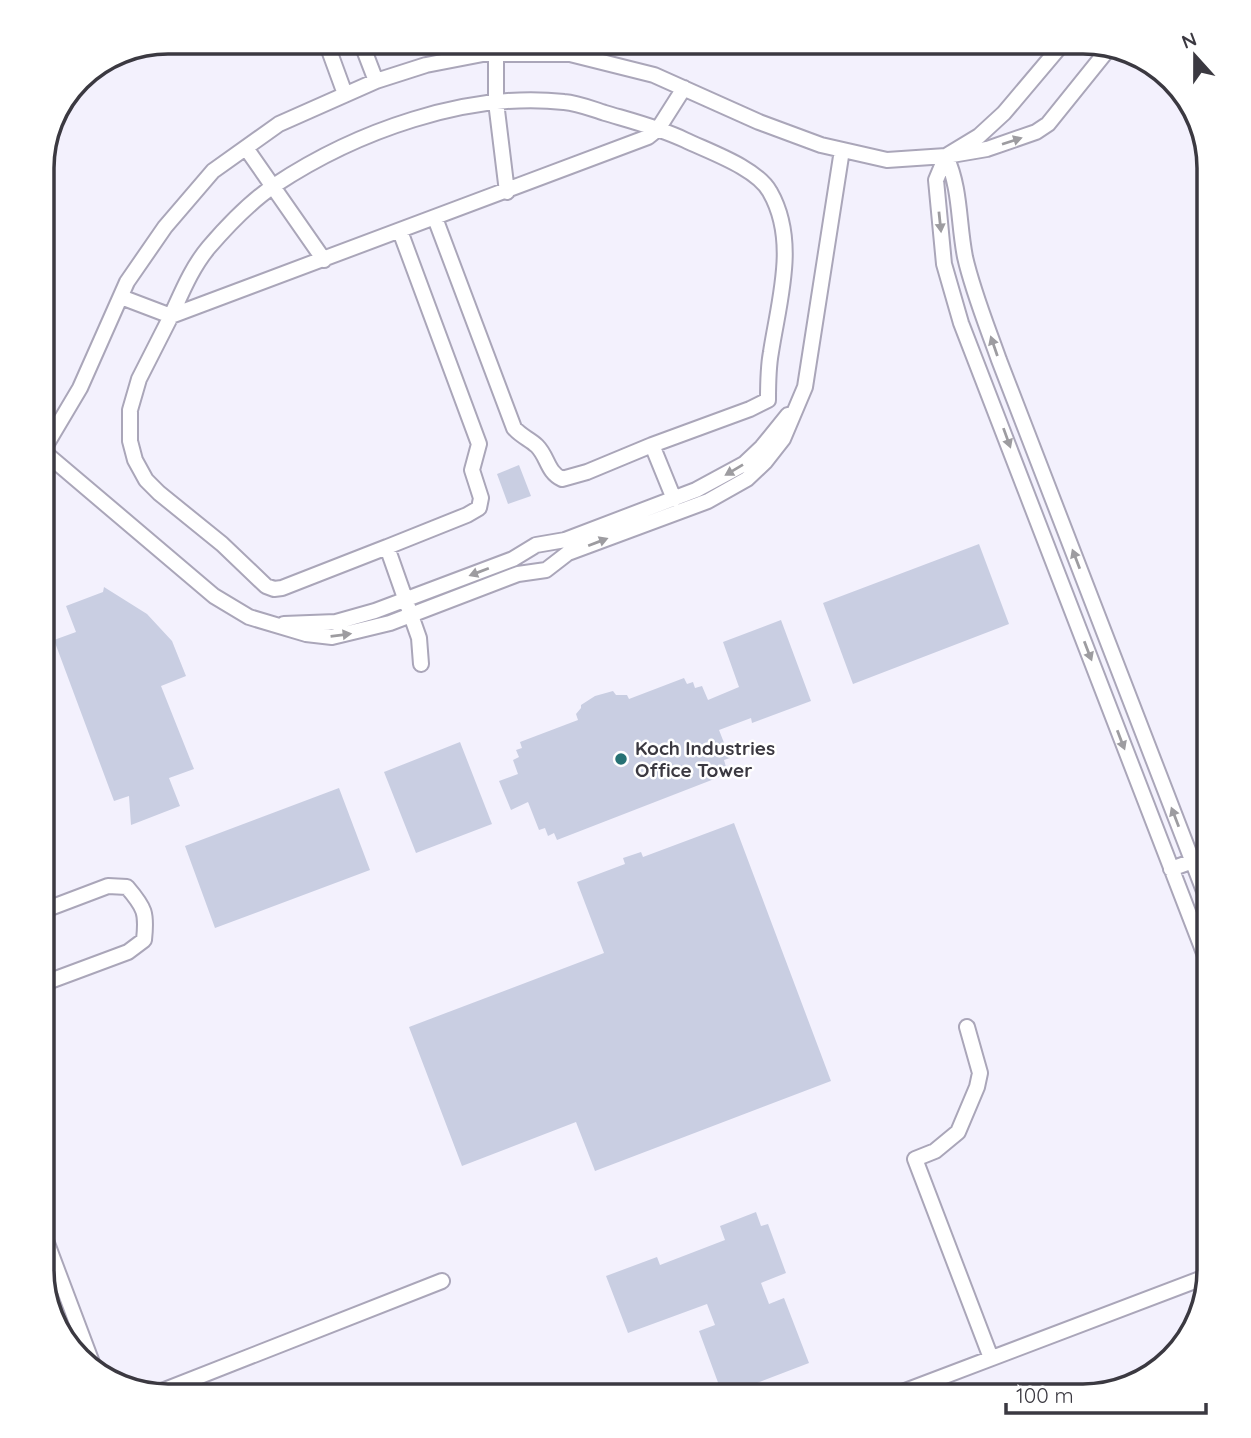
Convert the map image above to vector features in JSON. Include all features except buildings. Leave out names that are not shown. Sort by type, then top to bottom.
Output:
[{"type":"lane","points":[[330,54],[345,94]]},
{"type":"lane","points":[[366,54],[376,81]]},
{"type":"lane","points":[[54,432],[80,388],[127,282],[165,227],[213,171],[279,124],[376,81],[426,65],[483,54],[570,54],[654,75],[759,122],[821,145],[887,160],[946,156],[987,149],[1036,132],[1048,124],[1103,56]]},
{"type":"lane","points":[[496,54],[496,102],[507,192]]},
{"type":"lane","points":[[1055,54],[1004,113],[979,135],[946,156],[936,180],[944,264],[950,288],[1197,935]]},
{"type":"lane","points":[[121,297],[171,316],[324,260],[648,137],[658,129],[684,89]]},
{"type":"lane","points":[[400,231],[479,444],[472,470],[481,498],[479,508],[387,547],[274,589],[266,586],[222,544],[146,480],[135,460],[130,441],[130,410],[139,379],[185,284],[208,248],[256,200],[273,186],[323,155],[415,118],[479,103],[567,102],[658,129],[752,173],[769,190],[783,221],[786,251],[771,351],[768,400],[562,480],[553,475],[537,446],[523,439],[514,428],[435,218]]},
{"type":"lane","points":[[246,148],[324,260]]},
{"type":"lane","points":[[274,625],[336,622],[405,601],[513,559],[536,545],[568,546],[698,505],[729,491],[756,470],[783,439],[805,387],[842,150]]},
{"type":"lane","points":[[946,156],[956,178],[962,238],[971,281],[1197,872]]},
{"type":"lane","points":[[54,460],[214,596],[249,617],[306,635],[332,637],[358,633],[518,574],[546,570],[568,546],[721,478],[744,464],[762,447],[797,403]]},
{"type":"lane","points":[[652,445],[674,499]]},
{"type":"lane","points":[[1041,529],[1062,521]]},
{"type":"lane","points":[[387,547],[419,638],[421,664]]},
{"type":"lane","points":[[513,559],[518,574]]},
{"type":"lane","points":[[1171,869],[1197,859]]},
{"type":"lane","points":[[1193,862],[1197,863]]},
{"type":"lane","points":[[54,906],[108,886],[127,887],[139,901],[146,917],[144,940],[128,952],[54,980]]},
{"type":"lane","points":[[967,1027],[980,1073],[977,1087],[958,1132],[935,1152],[915,1159],[991,1358]]},
{"type":"lane","points":[[54,1262],[87,1349]]},
{"type":"lane","points":[[923,1384],[1196,1281]]},
{"type":"lane","points":[[201,1384],[442,1282]]},
{"type":"place","name":"Koch Industries Office Tower","points":[[621,759]]}]
